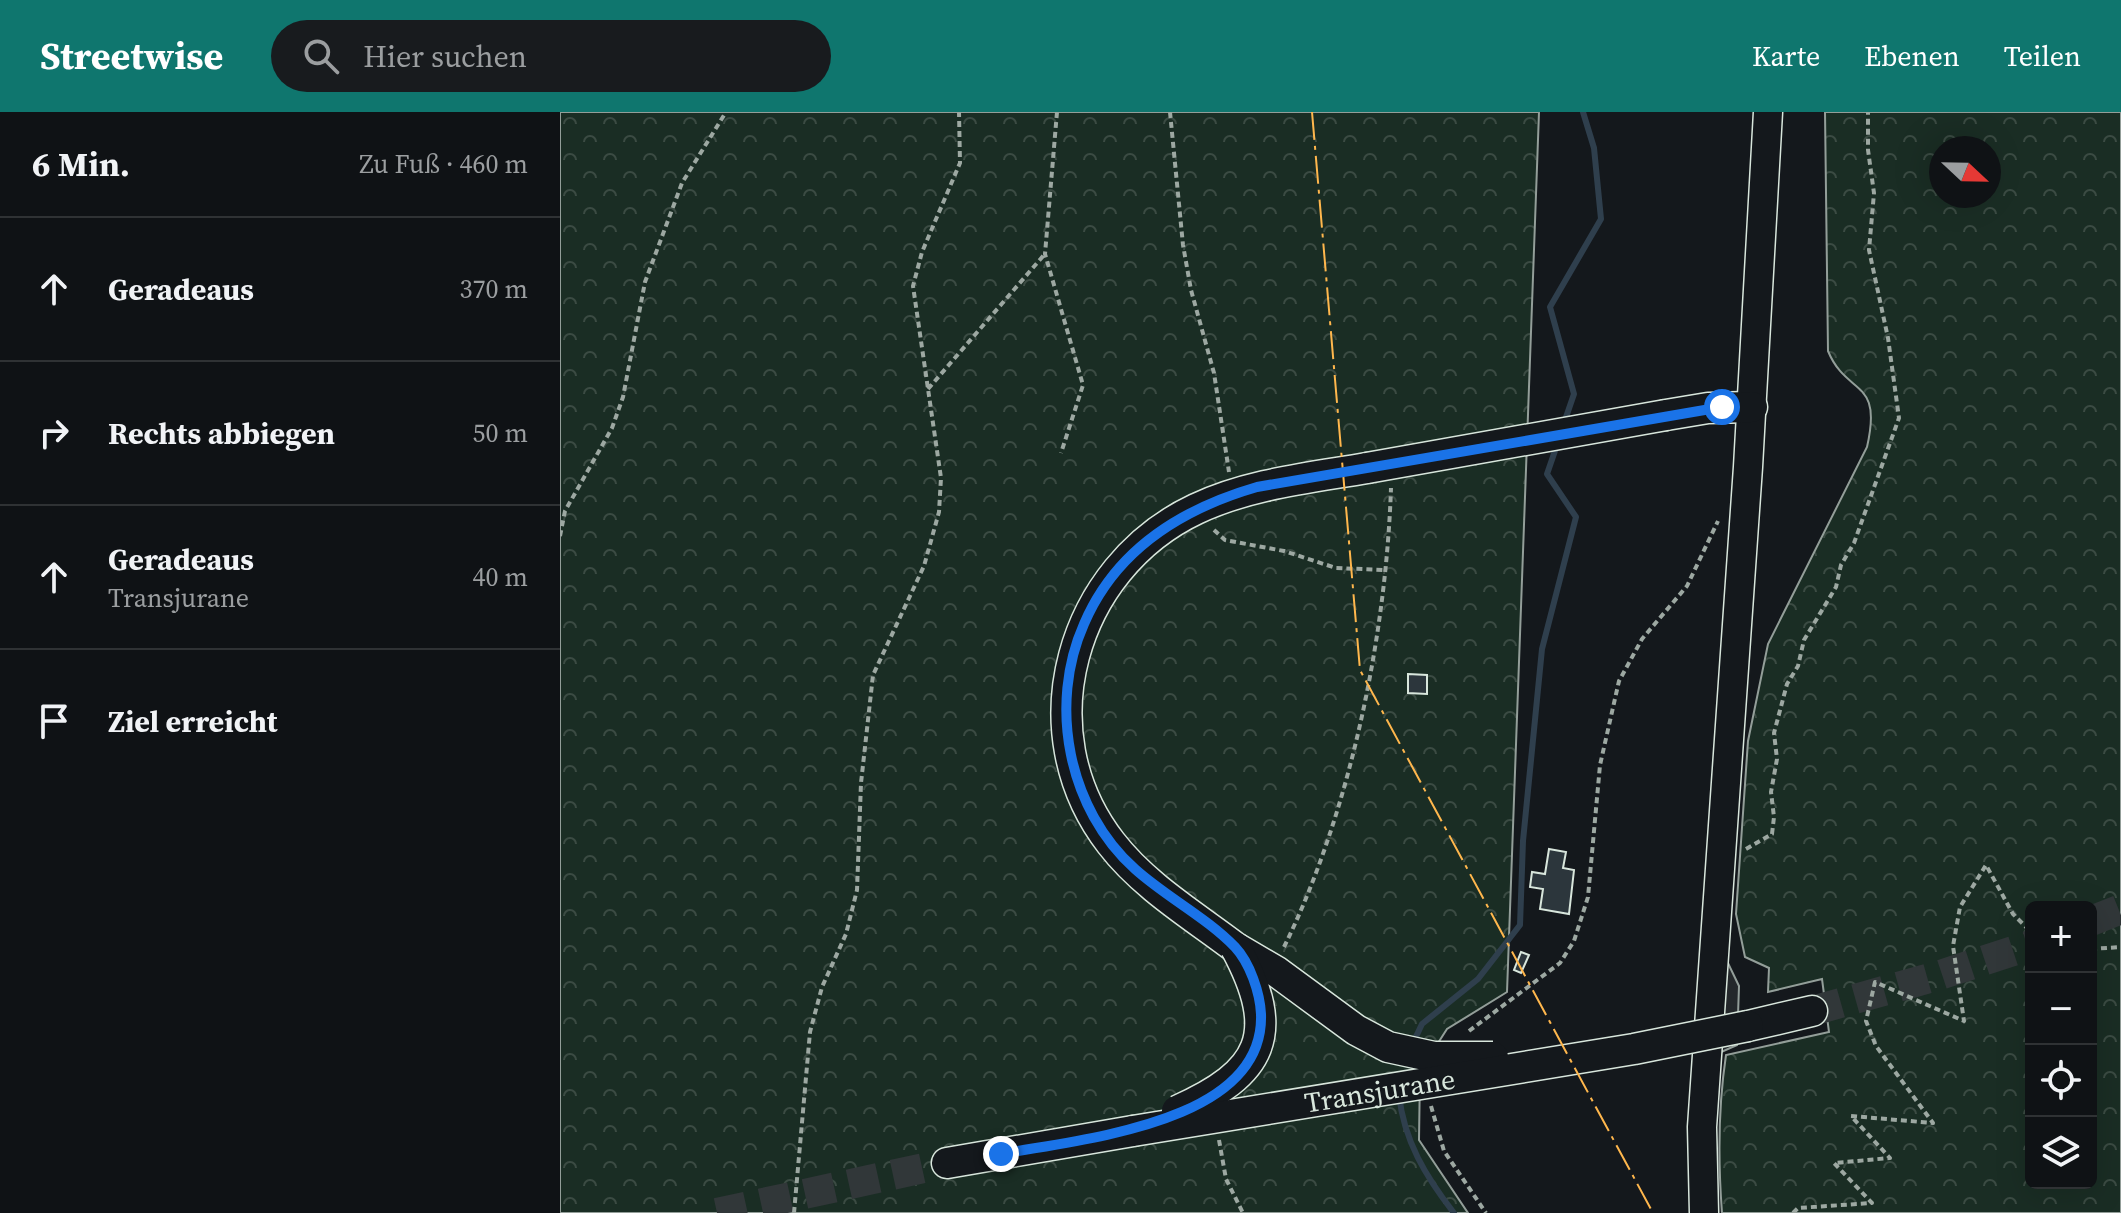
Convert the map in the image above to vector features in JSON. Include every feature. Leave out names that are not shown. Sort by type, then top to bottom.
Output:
[{"type":"main road","points":[[1704,1213],[1702,1127],[1752,407],[1768,112]]},
{"type":"main road","points":[[1603,1053],[1448,1058],[1397,1051],[1356,1030],[1277,972],[1236,948],[1132,867],[1097,823],[1082,792],[1070,754],[1066,697],[1076,645],[1096,598],[1127,558],[1166,526],[1236,493],[1379,472],[1708,408],[1752,407]]},
{"type":"main road","points":[[1133,1131],[1218,1092],[1250,1059],[1259,1036],[1260,1006],[1252,977],[1236,948]]},
{"type":"main road","name":"Transjurane","points":[[947,1163],[1603,1053],[1805,1013]]},
{"type":"path","points":[[560,536],[565,511],[612,428],[623,397],[645,282],[682,183],[726,112]]},
{"type":"path","points":[[794,1213],[810,1032],[822,987],[846,934],[857,890],[861,783],[873,675],[924,566],[937,528],[941,478],[913,286],[922,252],[960,163],[959,112]]},
{"type":"path","points":[[1057,112],[1045,254],[1083,385],[1061,453]]},
{"type":"path","points":[[1170,112],[1191,290],[1214,373],[1225,459],[1236,493]]},
{"type":"path","points":[[1738,854],[1772,834],[1774,817],[1771,792],[1777,759],[1774,733],[1787,684],[1796,672],[1804,640],[1836,587],[1841,565],[1854,543],[1899,418],[1888,338],[1869,250],[1874,193],[1868,150],[1868,112]]},
{"type":"path","points":[[928,389],[1045,254]]},
{"type":"path","points":[[1278,958],[1300,912],[1328,834],[1368,692],[1384,570],[1379,472]]},
{"type":"path","points":[[1208,504],[1213,529],[1225,540],[1284,551],[1336,568],[1384,570]]},
{"type":"path","points":[[1467,1032],[1560,963],[1579,930],[1588,897],[1600,765],[1619,681],[1642,639],[1687,586],[1723,508]]},
{"type":"path","points":[[1793,1213],[1798,1208],[1872,1203],[1834,1163],[1890,1158],[1851,1116],[1933,1123],[1876,1046],[1866,1021],[1875,982],[1964,1021],[1953,946],[1960,907],[1986,865],[2013,914],[2025,926]]},
{"type":"path","points":[[2097,949],[2121,947]]},
{"type":"path","points":[[1432,1093],[1433,1120],[1444,1151],[1486,1213]]},
{"type":"path","points":[[1217,1127],[1226,1179],[1243,1213]]},
{"type":"green space","points":[[560,112],[1539,112],[1507,992],[1447,1029],[1420,1071],[1419,1140],[1468,1213],[560,1213]]},
{"type":"green space","points":[[1825,112],[2121,112],[2121,1213],[1722,1213],[1720,1134],[1726,1055],[1829,1032],[1822,979],[1768,992],[1769,968],[1745,957],[1736,914],[1748,741],[1768,644],[1867,447],[1871,425],[1867,398],[1836,365],[1828,351]]},
{"type":"shaded area","points":[[1726,959],[1739,986],[1737,1045],[1717,1054]]},
{"type":"building","points":[[1408,674],[1427,675],[1427,694],[1408,693]]},
{"type":"building","points":[[1549,849],[1566,852],[1563,868],[1574,870],[1569,914],[1540,909],[1543,889],[1530,887],[1532,872],[1545,874]]},
{"type":"building","points":[[1521,952],[1529,955],[1521,973],[1514,970]]},
{"type":"waterway","points":[[1564,423],[1574,394],[1550,307],[1601,219],[1594,148],[1583,112]]},
{"type":"waterway","points":[[1413,1043],[1422,1024],[1478,979],[1520,925],[1523,841],[1542,649],[1576,517],[1547,474],[1557,445]]},
{"type":"waterway","points":[[1399,1095],[1411,1143],[1434,1186],[1454,1213]]},
{"type":"tunnel","points":[[2097,919],[2121,909]]},
{"type":"tunnel","points":[[1812,1011],[1937,976],[2025,947]]},
{"type":"tunnel","points":[[717,1213],[947,1163]]},
{"type":"power","points":[[1312,112],[1360,670],[1653,1213]]},
{"type":"route","points":[[1001,1154],[1133,1131],[1224,1088],[1243,1070],[1258,1042],[1259,997],[1236,948],[1125,859],[1108,839],[1088,806],[1070,754],[1066,697],[1070,664],[1096,598],[1127,558],[1151,536],[1194,510],[1257,487],[1722,407]]}]
